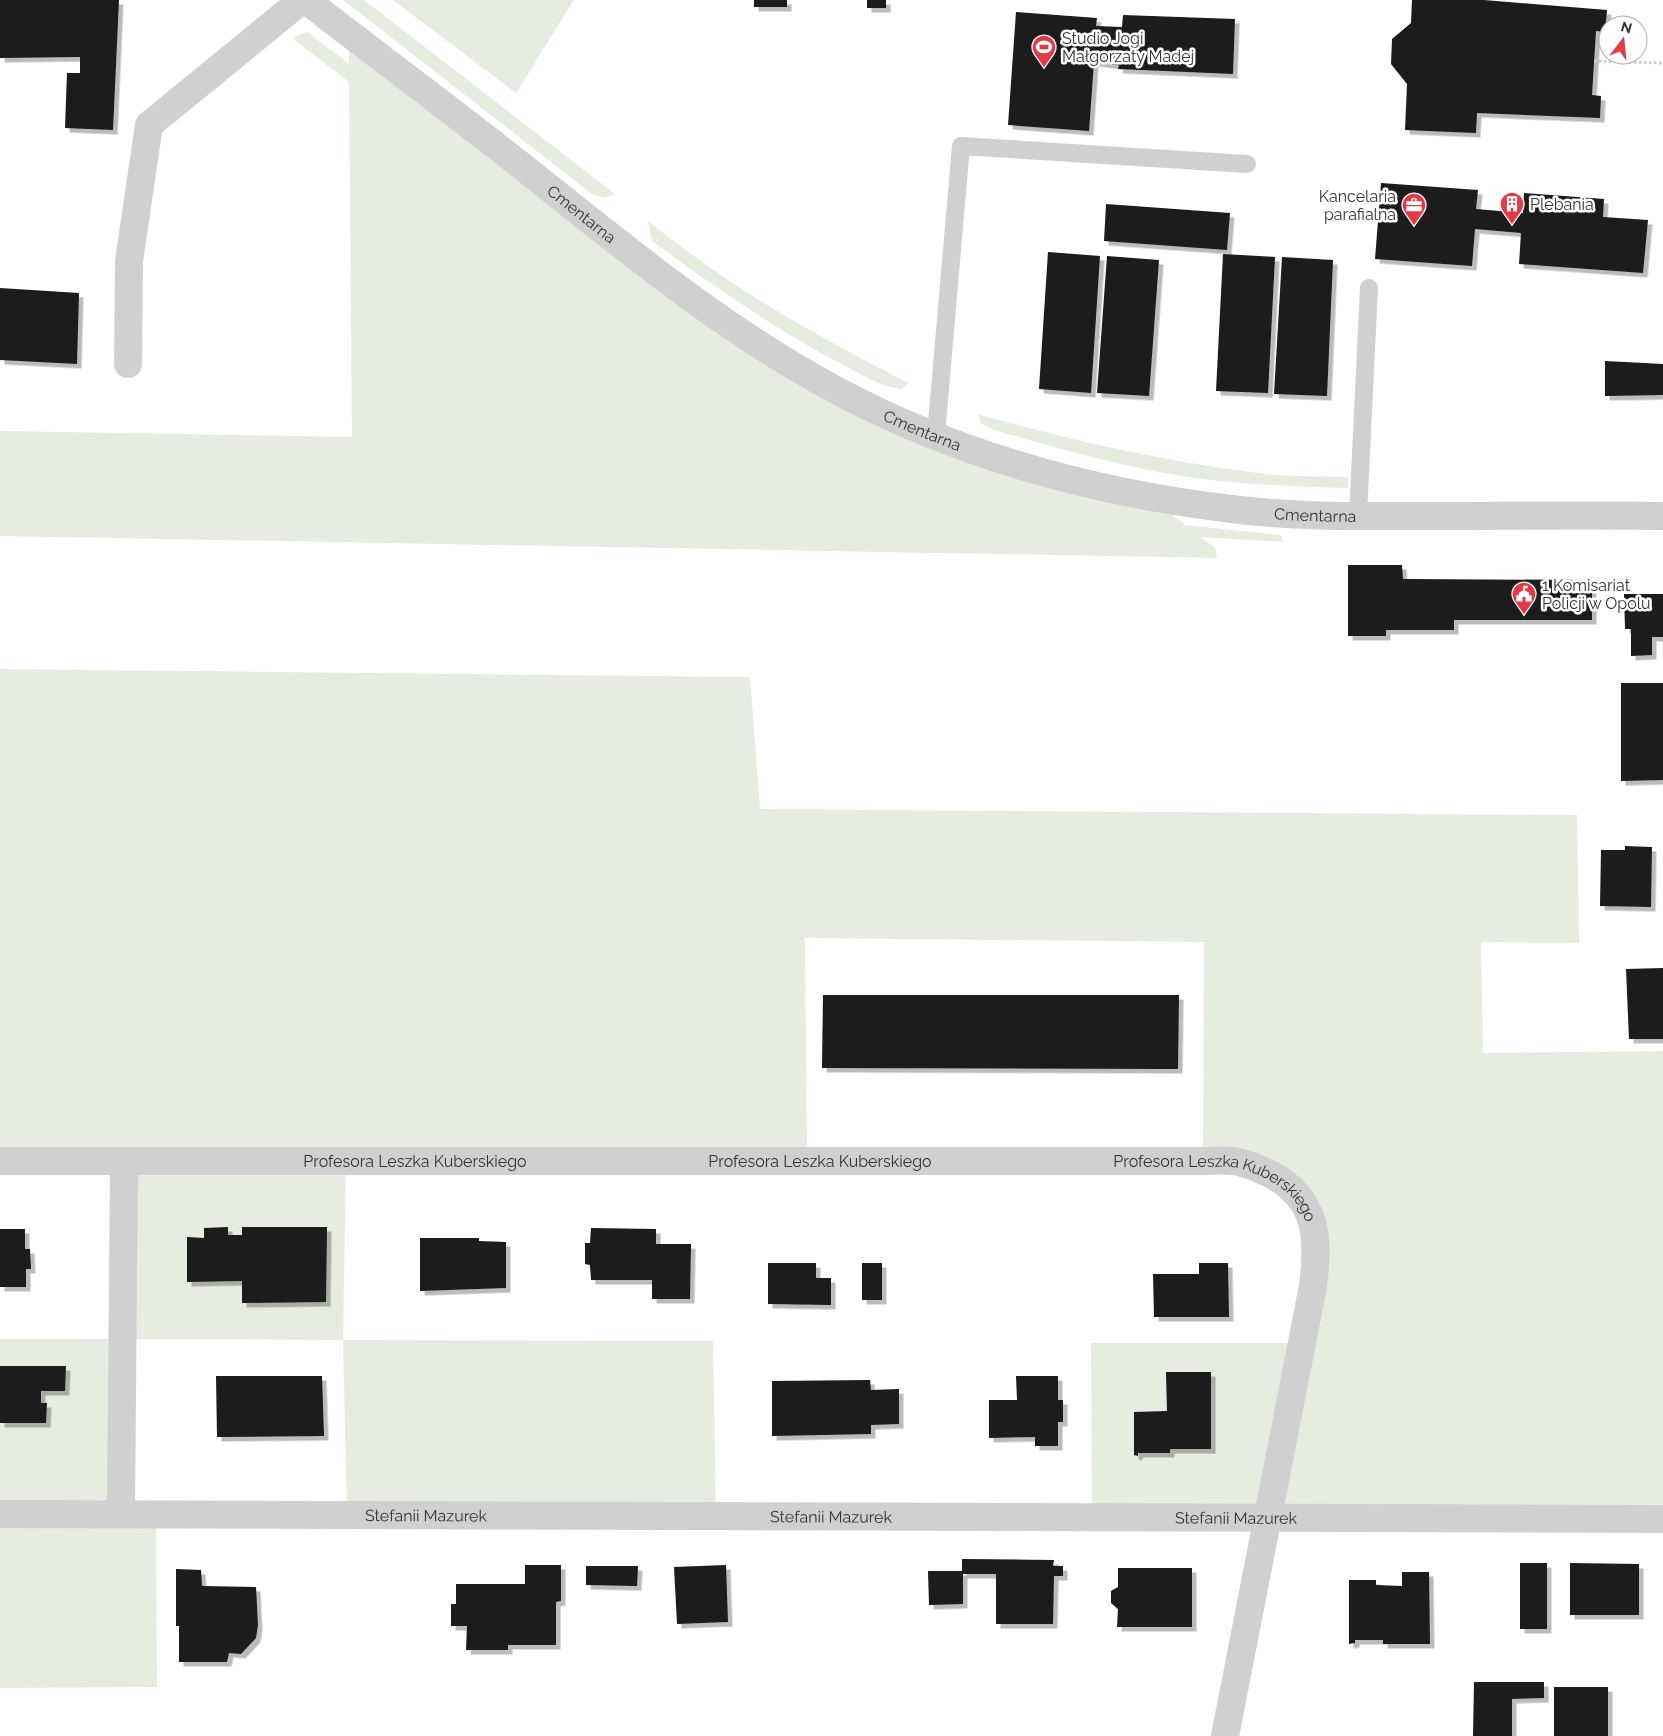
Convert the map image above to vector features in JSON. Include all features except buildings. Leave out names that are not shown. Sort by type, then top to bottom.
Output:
[{"type":"street","points":[[128,364],[128,261],[149,125],[302,0]]},
{"type":"street","name":"Cmentarna","points":[[306,0],[640,261],[759,344],[838,392],[996,459],[1058,477],[1148,496],[1240,510],[1303,515],[1358,516],[1663,516]]},
{"type":"street","name":"Profesora Leszka Kuberskiego","points":[[0,1161],[1234,1161],[1255,1166],[1293,1189],[1306,1205],[1314,1224],[1317,1250],[1313,1286],[1225,1736]]},
{"type":"street","points":[[122,1514],[124,1161]]},
{"type":"street","name":"Stefanii Mazurek","points":[[0,1514],[1663,1519]]},
{"type":"lane","points":[[936,435],[961,146],[1247,164]]},
{"type":"lane","points":[[1358,516],[1369,288]]},
{"type":"path","points":[[1594,61],[1663,63]]},
{"type":"shaded area","points":[[343,0],[364,0],[615,194],[604,198],[592,194]]},
{"type":"shaded area","points":[[393,0],[574,0],[516,93]]},
{"type":"shaded area","points":[[307,32],[349,64],[349,33],[838,392],[1148,496],[1185,525],[1280,535],[1284,542],[1201,537],[1215,548],[1217,558],[0,536],[0,431],[352,437],[349,82],[292,38]]},
{"type":"shaded area","points":[[648,221],[678,245],[741,289],[807,329],[909,383],[901,389],[876,382],[814,349],[766,320],[652,241]]},
{"type":"shaded area","points":[[978,414],[1084,442],[1156,457],[1275,475],[1348,477],[1348,488],[1241,483],[1153,471],[1083,455],[991,429],[981,423]]},
{"type":"shaded area","points":[[0,669],[750,677],[760,809],[1577,815],[1579,943],[1481,942],[1483,1053],[1663,1051],[1663,1519],[1092,1518],[1091,1343],[1301,1343],[1313,1286],[1293,1189],[1203,1161],[1204,942],[805,938],[807,1161],[346,1162],[343,1340],[123,1339],[124,1161],[0,1161]]},
{"type":"shaded area","points":[[0,1339],[123,1339],[121,1514],[156,1515],[157,1687],[0,1688]]},
{"type":"shaded area","points":[[343,1340],[713,1341],[716,1517],[347,1515]]},
{"type":"place","name":"Studio Jogi Małgorzaty Madej","points":[[1044,68]]},
{"type":"place","name":"Plebania","points":[[1512,225]]},
{"type":"place","name":"Kancelaria parafialna","points":[[1414,226]]},
{"type":"place","name":"1 Komisariat Policji w Opolu","points":[[1524,615]]}]
